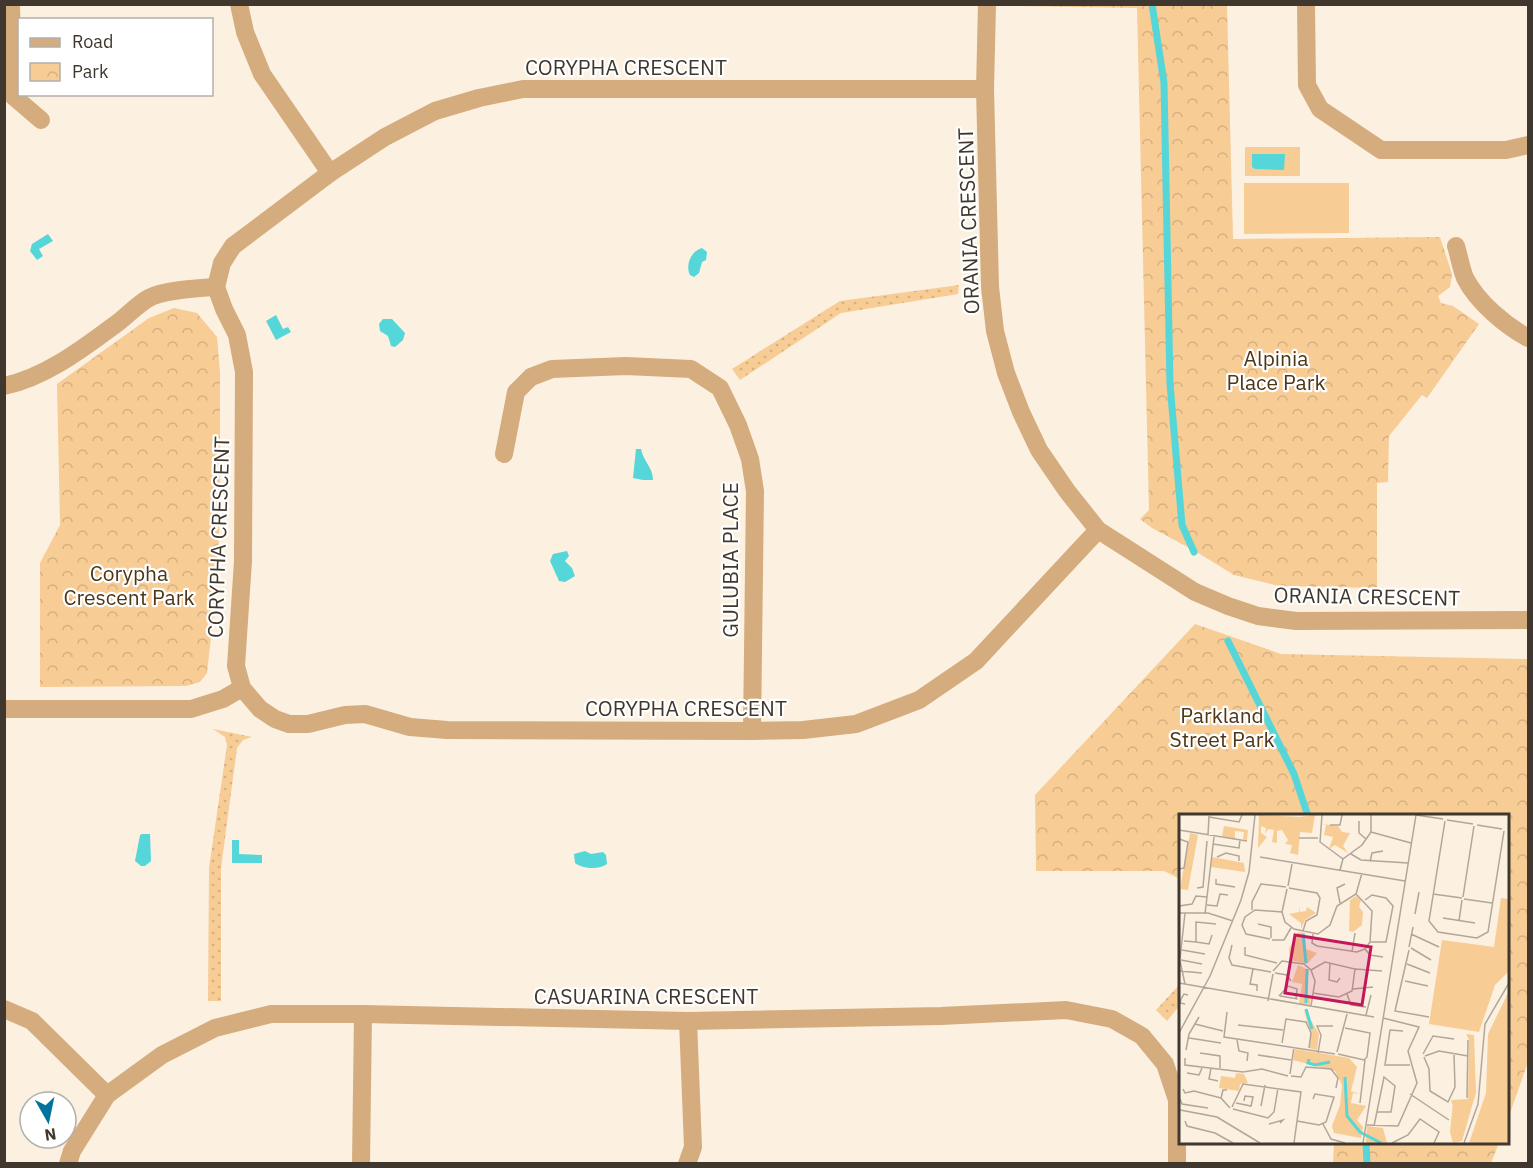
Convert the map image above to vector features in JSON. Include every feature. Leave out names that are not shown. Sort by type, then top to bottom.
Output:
[{"type":"street","points":[[11,4],[9,99],[41,120]]},
{"type":"street","points":[[239,4],[245,32],[262,74],[330,173]]},
{"type":"street","name":"ORANIA CRESCENT","points":[[987,4],[986,89],[990,287],[995,331],[1006,373],[1039,450],[1067,491],[1098,530],[1195,592],[1258,616],[1296,621],[1528,620]]},
{"type":"street","points":[[1305,4],[1307,85],[1320,110],[1381,150],[1506,150],[1528,145]]},
{"type":"street","name":"CORYPHA CRESCENT","points":[[986,89],[523,89],[479,98],[435,111],[385,137],[330,173],[233,246],[222,263],[216,286],[237,335],[244,372],[243,561],[236,666],[242,688],[260,709],[275,719],[289,724],[308,724],[345,715],[365,714],[411,727],[447,730],[752,731],[803,730],[856,724],[919,700],[976,660],[1098,530]]},
{"type":"street","points":[[1456,246],[1466,278],[1485,304],[1508,326],[1528,338]]},
{"type":"street","points":[[4,386],[15,384],[55,366],[150,297],[181,290],[216,286]]},
{"type":"street","name":"GULUBIA PLACE","points":[[504,454],[516,392],[531,377],[552,369],[626,366],[691,369],[720,388],[738,425],[746,448],[755,491],[752,731]]},
{"type":"street","points":[[4,709],[191,709],[223,699],[242,688]]},
{"type":"street","points":[[4,1010],[32,1020],[107,1095]]},
{"type":"street","name":"CASUARINA CRESCENT","points":[[68,1164],[72,1151],[107,1095],[162,1055],[215,1028],[271,1014],[688,1021],[941,1016],[1066,1010],[1112,1019],[1142,1036],[1165,1064],[1177,1100],[1177,1164]]},
{"type":"street","points":[[361,1164],[363,1014]]},
{"type":"street","points":[[687,1164],[693,1147],[688,1021]]},
{"type":"green space","name":"Alpinia Place Park","points":[[1019,5],[1227,5],[1233,239],[1440,237],[1452,274],[1450,287],[1438,296],[1441,303],[1453,306],[1479,324],[1427,398],[1422,395],[1389,436],[1388,482],[1377,483],[1377,588],[1279,586],[1234,575],[1140,519],[1149,510],[1137,8]]},
{"type":"green space","points":[[1245,147],[1300,147],[1300,176],[1245,176]]},
{"type":"green space","points":[[1244,183],[1349,183],[1349,233],[1244,234]]},
{"type":"green space","points":[[959,285],[958,294],[841,313],[740,380],[732,369],[840,301]]},
{"type":"green space","name":"Corypha Crescent Park","points":[[174,308],[197,313],[217,337],[220,373],[220,510],[217,584],[207,673],[200,682],[186,686],[40,687],[40,563],[60,525],[57,384],[149,318]]},
{"type":"green space","name":"Parkland Street Park","points":[[1195,624],[1281,654],[1528,659],[1528,1062],[1509,1116],[1509,814],[1179,814],[1179,878],[1164,871],[1036,871],[1035,795]]},
{"type":"green space","points":[[213,729],[252,737],[243,740],[237,748],[221,868],[221,1001],[208,1001],[209,868],[227,745],[225,737]]},
{"type":"green space","points":[[1179,985],[1179,1006],[1167,1021],[1156,1010]]},
{"type":"green space","points":[[1334,1144],[1499,1144],[1491,1163],[1333,1163]]},
{"type":"water","points":[[1252,154],[1285,154],[1284,170],[1255,169],[1252,167]]},
{"type":"water","points":[[48,234],[53,241],[39,249],[43,256],[37,260],[30,251],[32,244]]},
{"type":"water","points":[[702,248],[707,252],[706,260],[702,262],[699,273],[694,277],[690,275],[689,263],[692,255]]},
{"type":"water","points":[[276,315],[283,329],[288,327],[291,332],[276,340],[266,321]]},
{"type":"water","points":[[383,319],[392,319],[405,333],[403,340],[395,347],[391,346],[388,336],[380,331],[379,324]]},
{"type":"water","points":[[636,449],[641,449],[653,480],[633,478]]},
{"type":"water","points":[[567,551],[569,556],[565,561],[572,568],[575,576],[565,582],[559,581],[550,561],[553,554]]},
{"type":"water","points":[[142,834],[150,834],[151,861],[145,866],[135,861]]},
{"type":"water","points":[[232,840],[239,840],[239,854],[262,855],[262,863],[232,863]]},
{"type":"water","points":[[585,851],[591,854],[603,852],[606,855],[607,864],[591,868],[575,863],[574,854]]},
{"type":"waterway","points":[[1152,4],[1164,83],[1170,384],[1182,525],[1194,552]]},
{"type":"waterway","points":[[1228,641],[1294,774],[1307,814]]},
{"type":"waterway","points":[[1366,1144],[1367,1164]]}]
